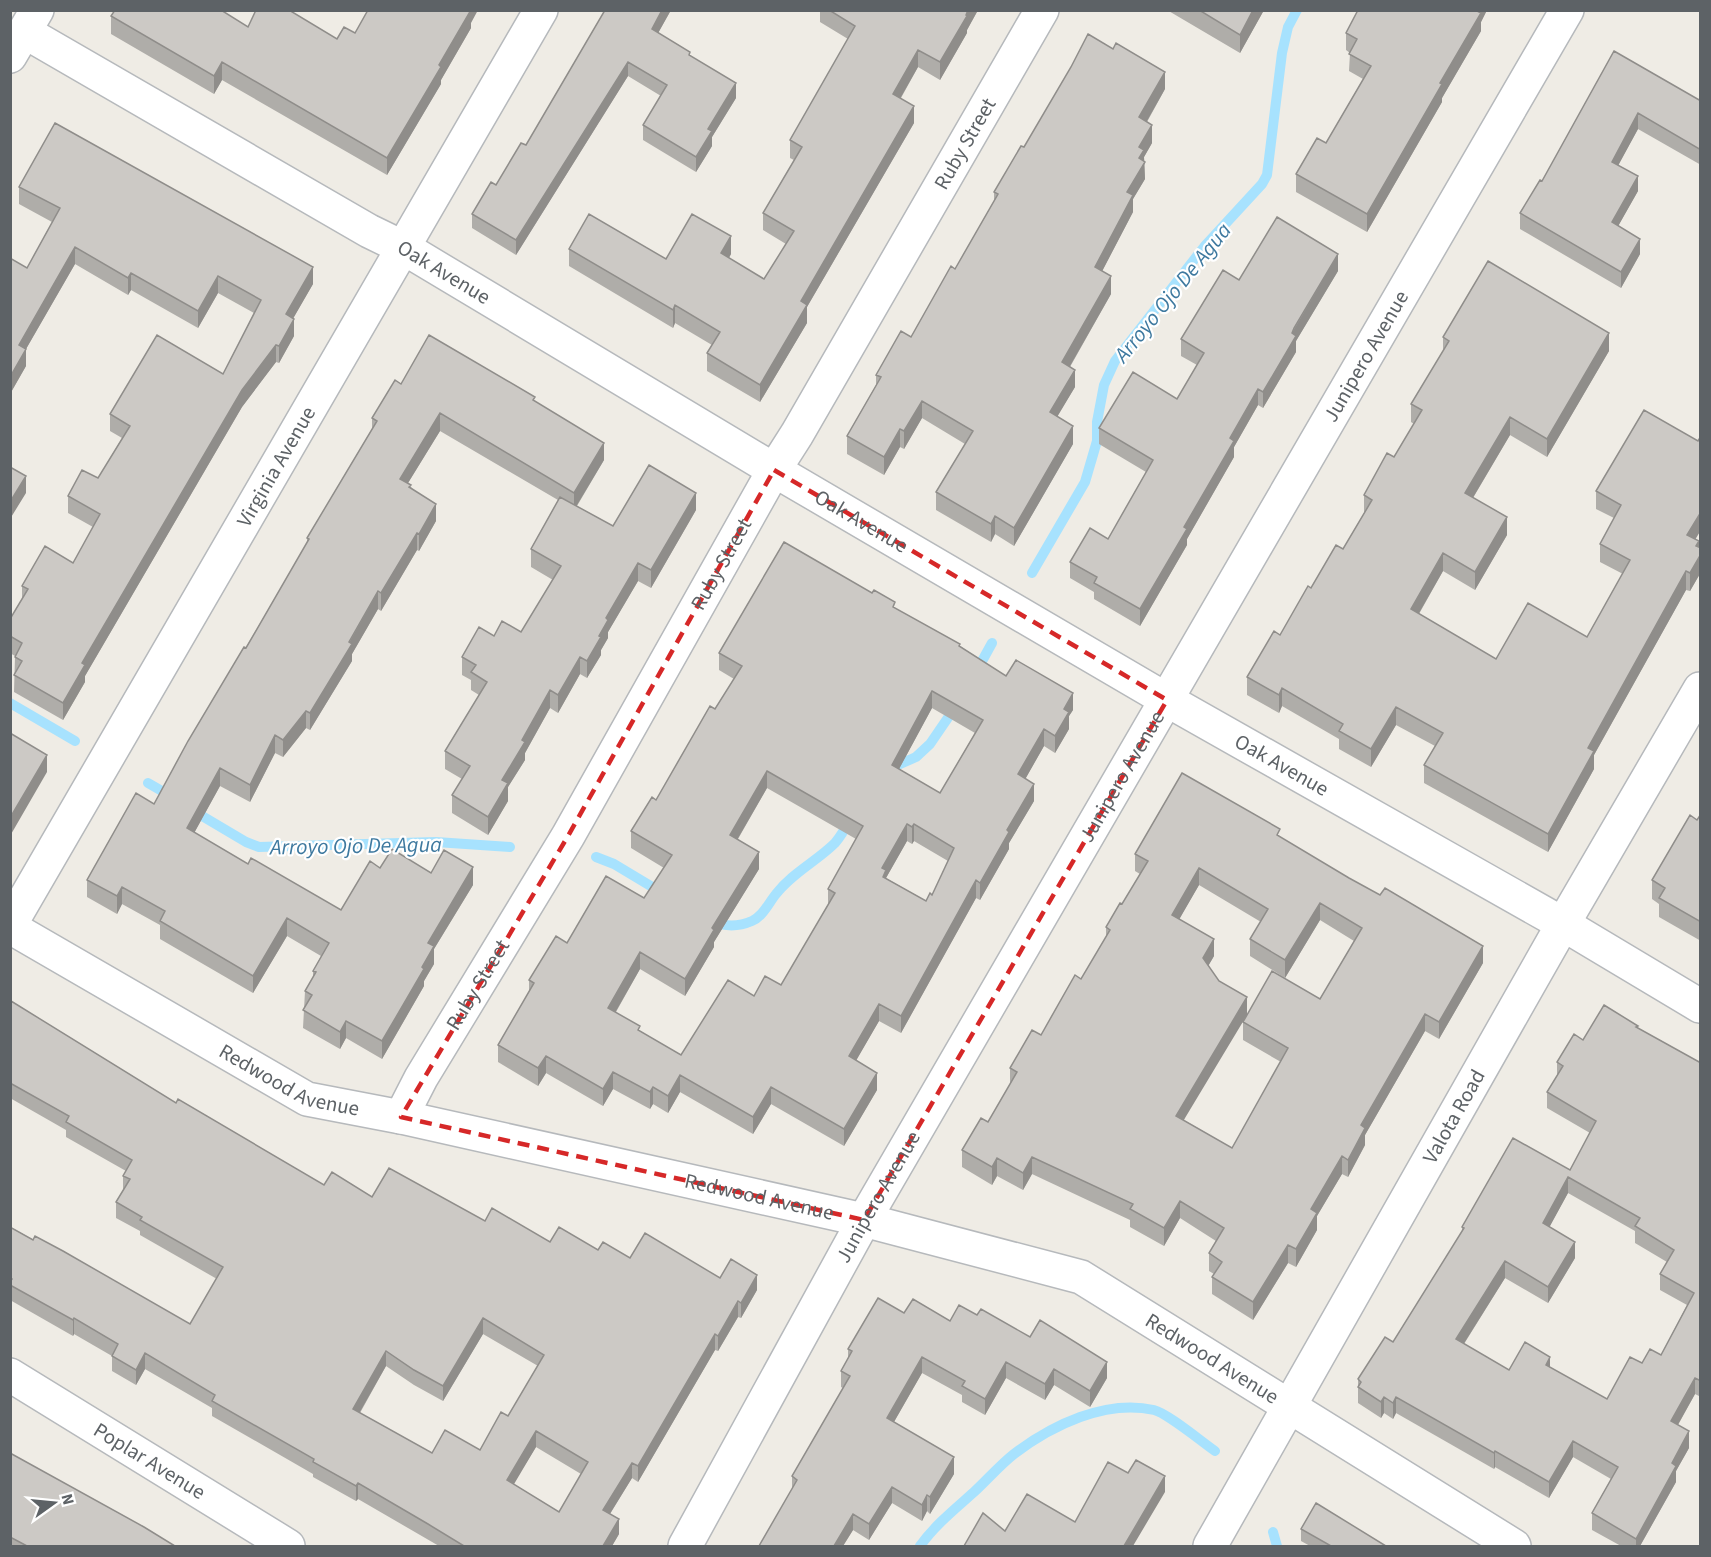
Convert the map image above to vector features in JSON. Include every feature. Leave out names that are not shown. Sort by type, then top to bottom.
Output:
[{"type":"street","name":"Virginia Avenue","points":[[10,926],[542,10]]},
{"type":"street","name":"Ruby Street","points":[[402,1117],[421,1078],[568,836],[774,470],[1042,10]]},
{"type":"street","name":"Junipero Avenue","points":[[685,1546],[864,1220],[1567,10]]},
{"type":"street","name":"Oak Avenue","points":[[24,33],[369,231],[404,248],[774,470],[1167,700],[1563,924],[1701,1006]]},
{"type":"street","name":"Valota Road","points":[[1210,1546],[1563,924],[1701,689]]},
{"type":"street","name":"Redwood Avenue","points":[[10,926],[307,1099],[402,1117],[864,1220],[1081,1277],[1514,1546]]},
{"type":"street","name":"Poplar Avenue","points":[[10,1375],[288,1546]]},
{"type":"highlighted area","points":[[774,470],[1167,700],[864,1220],[401,1117],[568,836]]},
{"type":"building","points":[[115,10],[221,10],[248,27],[256,10],[289,10],[337,39],[344,27],[355,33],[368,10],[471,10],[439,65],[441,67],[387,158],[222,62],[214,76],[111,16]]},
{"type":"building","points":[[605,10],[662,10],[652,29],[690,52],[689,55],[736,83],[708,129],[712,131],[696,157],[643,125],[667,85],[628,62],[516,240],[472,214],[491,182],[496,185],[521,143],[526,145]]},
{"type":"building","points":[[829,10],[968,10],[967,16],[940,62],[918,50],[893,94],[914,106],[801,301],[807,305],[760,385],[707,353],[720,332],[675,305],[673,310],[569,249],[589,214],[666,259],[692,214],[731,236],[721,253],[764,279],[794,231],[763,213],[802,147],[790,140],[855,26]]},
{"type":"building","points":[[1199,10],[1253,10],[1240,35]]},
{"type":"building","points":[[1358,10],[1477,10],[1481,13],[1367,214],[1296,174],[1317,138],[1326,143],[1371,66],[1349,54],[1357,39],[1346,33]]},
{"type":"building","points":[[1088,34],[1113,49],[1116,43],[1165,72],[1139,117],[1152,125],[1139,147],[1144,150],[1139,158],[1145,162],[1127,192],[1133,195],[1095,267],[1111,276],[1062,362],[1075,370],[1050,412],[1073,426],[1014,528],[995,516],[991,524],[936,492],[973,431],[922,401],[904,431],[900,429],[884,457],[847,436],[881,377],[876,375],[901,331],[911,337],[951,266],[955,269],[998,194],[994,192],[1021,146],[1024,147]]},
{"type":"building","points":[[1614,51],[1701,101],[1701,150],[1638,113],[1612,162],[1638,176],[1612,222],[1640,239],[1621,272],[1520,213],[1540,180],[1542,181]]},
{"type":"building","points":[[55,123],[313,267],[286,314],[294,319],[279,346],[276,345],[242,390],[82,663],[85,665],[63,703],[14,675],[22,661],[15,657],[22,643],[10,636],[10,619],[28,589],[22,586],[45,546],[73,563],[100,514],[68,496],[82,470],[98,478],[130,426],[110,414],[157,335],[223,374],[261,300],[218,276],[198,311],[131,273],[128,278],[75,247],[19,345],[26,349],[10,377],[10,258],[27,268],[60,208],[19,187]]},
{"type":"building","points":[[1277,217],[1338,254],[1294,328],[1292,333],[1296,336],[1263,392],[1258,389],[1230,438],[1234,441],[1184,527],[1187,529],[1140,609],[1094,583],[1097,577],[1070,562],[1090,528],[1108,539],[1153,460],[1099,428],[1133,372],[1177,399],[1204,353],[1181,339],[1223,270],[1239,280]]},
{"type":"building","points":[[1488,261],[1609,333],[1547,439],[1510,417],[1465,493],[1507,517],[1475,572],[1443,553],[1411,609],[1496,659],[1528,603],[1587,637],[1630,560],[1600,544],[1621,505],[1596,491],[1644,410],[1698,441],[1701,436],[1701,512],[1687,535],[1699,541],[1696,546],[1701,548],[1701,554],[1690,573],[1686,571],[1588,748],[1594,751],[1548,834],[1424,765],[1443,733],[1396,707],[1371,749],[1339,731],[1343,724],[1282,688],[1279,695],[1247,677],[1274,631],[1280,635],[1308,586],[1311,588],[1336,545],[1343,549],[1372,500],[1364,495],[1387,453],[1394,457],[1422,410],[1411,404],[1449,341],[1443,337]]},
{"type":"building","points":[[429,335],[535,397],[533,400],[604,443],[574,493],[440,413],[400,479],[436,504],[381,593],[378,591],[349,642],[352,644],[310,713],[306,711],[283,740],[275,735],[250,785],[220,768],[187,828],[248,864],[251,858],[341,910],[370,861],[380,868],[392,849],[431,873],[444,850],[473,867],[428,943],[434,946],[422,967],[424,969],[382,1041],[346,1021],[340,1032],[303,1010],[312,995],[305,991],[329,943],[287,918],[253,976],[160,921],[165,911],[122,887],[117,896],[87,880],[136,793],[154,804],[188,741],[244,647],[246,648],[309,539],[307,538],[377,421],[372,418],[395,380],[401,384]]},
{"type":"building","points":[[649,465],[696,493],[651,570],[638,563],[606,618],[608,620],[599,636],[601,637],[587,661],[580,657],[558,695],[550,690],[522,740],[525,742],[502,780],[508,783],[488,817],[452,795],[470,766],[445,751],[487,682],[471,672],[476,665],[462,657],[479,627],[494,636],[502,621],[521,632],[561,566],[531,549],[560,497],[613,526]]},
{"type":"building","points":[[10,467],[26,476],[10,502]]},
{"type":"building","points":[[784,542],[872,593],[874,590],[895,602],[893,607],[960,644],[959,646],[1006,676],[1016,660],[1073,693],[1064,709],[1069,712],[1055,736],[1044,729],[1018,774],[1034,784],[980,883],[976,880],[901,1016],[879,1004],[849,1056],[877,1073],[844,1129],[771,1087],[753,1117],[680,1075],[668,1096],[653,1087],[650,1092],[613,1072],[603,1089],[546,1056],[538,1068],[498,1045],[534,983],[529,980],[556,936],[567,943],[606,876],[644,898],[672,855],[631,831],[652,797],[656,800],[710,706],[715,709],[742,666],[719,653]],"holes":[[[932,691],[983,720],[940,793],[892,765]],[[767,771],[863,826],[828,889],[835,893],[781,985],[765,976],[754,996],[728,980],[681,1055],[638,1030],[640,1026],[608,1008],[640,952],[685,979],[714,930],[712,928],[759,852],[730,835]],[[907,824],[912,827],[914,824],[954,848],[932,895],[930,893],[926,901],[883,877],[886,870],[882,868]]]},
{"type":"building","points":[[10,733],[47,755],[10,818]]},
{"type":"building","points":[[1182,773],[1280,829],[1277,835],[1349,878],[1380,895],[1385,888],[1483,946],[1439,1022],[1425,1014],[1361,1125],[1365,1128],[1348,1160],[1342,1156],[1311,1209],[1317,1213],[1296,1249],[1288,1245],[1253,1302],[1212,1277],[1222,1262],[1209,1253],[1224,1228],[1180,1201],[1164,1228],[1130,1209],[1133,1204],[1032,1157],[1023,1173],[997,1158],[992,1167],[962,1150],[981,1118],[988,1122],[1017,1072],[1010,1068],[1032,1030],[1041,1035],[1075,975],[1081,979],[1110,930],[1106,927],[1148,861],[1135,854]],"holes":[[[1199,868],[1268,909],[1250,939],[1285,960],[1320,903],[1362,928],[1320,999],[1272,971],[1243,1022],[1288,1048],[1232,1148],[1176,1116],[1247,997],[1219,981],[1203,958],[1214,939],[1172,915]]]},
{"type":"building","points":[[1701,814],[1701,922],[1659,898],[1665,888],[1652,880],[1690,815],[1697,820]]},
{"type":"building","points":[[11,1001],[176,1103],[178,1099],[324,1185],[332,1172],[372,1197],[389,1168],[485,1221],[492,1208],[550,1242],[559,1227],[598,1250],[603,1242],[630,1258],[645,1233],[720,1278],[731,1259],[757,1275],[741,1303],[738,1301],[718,1336],[715,1334],[638,1466],[632,1463],[603,1510],[619,1519],[603,1546],[464,1546],[358,1483],[356,1486],[313,1462],[314,1459],[212,1401],[215,1395],[145,1353],[136,1370],[112,1356],[118,1344],[10,1285],[12,1279],[10,1278],[10,1227],[33,1240],[35,1236],[63,1251],[190,1324],[223,1267],[140,1220],[142,1217],[116,1202],[130,1179],[123,1176],[132,1160],[66,1122],[69,1116],[10,1083]],"holes":[[[483,1318],[544,1355],[508,1416],[501,1412],[480,1450],[445,1430],[432,1453],[353,1409],[386,1351],[443,1386]],[[536,1431],[588,1462],[559,1512],[507,1480]]]},
{"type":"building","points":[[1604,1005],[1638,1026],[1636,1027],[1701,1063],[1701,1381],[1695,1378],[1671,1421],[1689,1431],[1672,1463],[1676,1466],[1636,1539],[1592,1513],[1618,1467],[1573,1441],[1549,1482],[1396,1397],[1393,1403],[1384,1397],[1381,1402],[1358,1387],[1361,1382],[1358,1379],[1385,1337],[1393,1342],[1464,1228],[1462,1227],[1513,1138],[1570,1170],[1596,1121],[1547,1092],[1563,1066],[1557,1062],[1574,1034],[1583,1040]],"holes":[[[1568,1177],[1640,1218],[1635,1226],[1674,1250],[1660,1274],[1694,1293],[1661,1355],[1650,1349],[1642,1363],[1630,1357],[1607,1399],[1546,1365],[1550,1357],[1525,1342],[1509,1370],[1456,1339],[1505,1261],[1548,1287],[1575,1242],[1543,1223]]]},
{"type":"building","points":[[878,1298],[904,1313],[913,1299],[950,1321],[959,1305],[977,1315],[981,1309],[1030,1337],[1040,1320],[1107,1362],[1090,1391],[1054,1369],[1045,1384],[1006,1362],[985,1399],[962,1386],[965,1381],[922,1357],[887,1418],[954,1457],[930,1497],[927,1495],[922,1505],[892,1487],[869,1524],[853,1514],[834,1546],[759,1546],[797,1480],[792,1476],[850,1376],[841,1371],[852,1351],[848,1349]]},
{"type":"building","points":[[10,1453],[175,1546],[27,1546],[10,1537]]},
{"type":"building","points":[[1136,1460],[1165,1476],[1124,1546],[964,1546],[983,1513],[1005,1531],[1027,1494],[1075,1522],[1108,1462],[1128,1473]]},
{"type":"building","points":[[1316,1503],[1386,1546],[1331,1546],[1301,1529]]},
{"type":"waterway","name":"Arroyo Ojo De Agua","points":[[1032,573],[1085,482],[1097,441],[1097,422],[1104,385],[1115,361],[1204,247],[1262,184],[1267,175],[1282,53],[1288,27],[1297,10]]},
{"type":"waterway","name":"Arroyo Ojo De Agua","points":[[976,672],[992,643]]},
{"type":"waterway","name":"Arroyo Ojo De Agua","points":[[10,703],[75,741]]},
{"type":"waterway","name":"Arroyo Ojo De Agua","points":[[891,768],[916,757],[930,744],[956,706]]},
{"type":"waterway","name":"Arroyo Ojo De Agua","points":[[148,783],[174,798]]},
{"type":"waterway","name":"Arroyo Ojo De Agua","points":[[192,810],[246,842],[259,847],[436,842],[510,847]]},
{"type":"waterway","name":"Arroyo Ojo De Agua","points":[[712,921],[732,926],[756,919],[789,880],[835,843],[850,819]]},
{"type":"waterway","name":"Arroyo Ojo De Agua","points":[[596,857],[614,864],[664,894]]},
{"type":"waterway","points":[[920,1546],[939,1524],[1014,1454],[1045,1433],[1080,1417],[1117,1408],[1154,1410],[1176,1422],[1215,1451]]},
{"type":"waterway","points":[[1273,1532],[1277,1546]]}]
